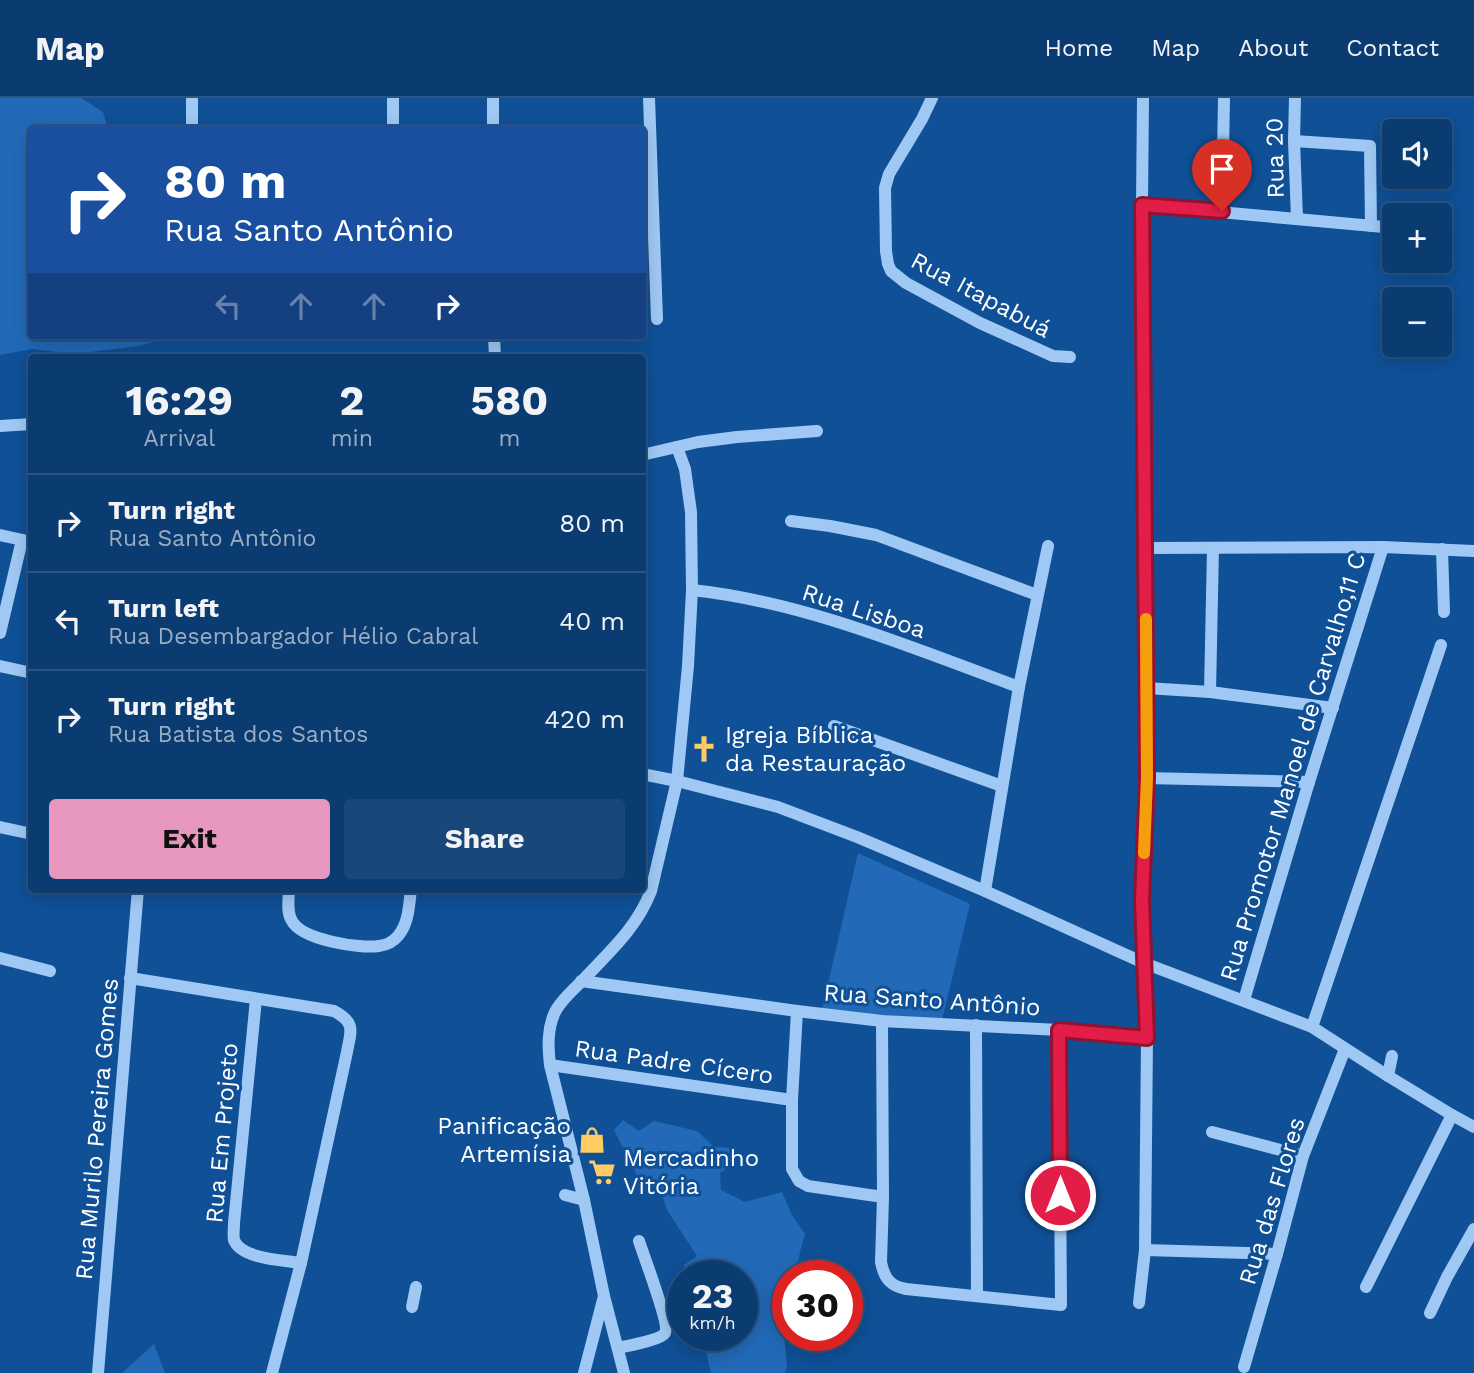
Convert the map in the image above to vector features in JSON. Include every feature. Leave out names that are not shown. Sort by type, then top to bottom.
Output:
[{"type":"street","points":[[192,98],[192,126]]},
{"type":"street","points":[[393,98],[393,126]]},
{"type":"street","points":[[493,98],[494,126]]},
{"type":"street","points":[[649,98],[657,319]]},
{"type":"street","name":"Rua Itapabuá","points":[[932,98],[889,174],[885,188],[886,251],[891,271],[906,283],[980,323],[1053,356],[1070,357]]},
{"type":"street","points":[[1139,1303],[1145,1250],[1147,1038],[1142,900],[1147,778],[1143,98]]},
{"type":"street","points":[[1222,211],[1224,98]]},
{"type":"street","name":"Rua 20","points":[[1295,98],[1297,218]]},
{"type":"street","points":[[1294,141],[1370,146],[1371,226]]},
{"type":"street","points":[[1142,205],[1382,227]]},
{"type":"street","points":[[0,426],[28,424]]},
{"type":"street","points":[[646,454],[698,442],[817,431]]},
{"type":"street","points":[[624,1373],[550,1065],[548,1046],[553,1003],[581,981],[623,937],[645,907],[677,781],[692,590],[690,500],[685,470],[677,447]]},
{"type":"street","points":[[790,521],[876,536],[1037,595]]},
{"type":"street","points":[[0,535],[27,541],[0,633]]},
{"type":"street","points":[[985,891],[1019,687],[1048,546]]},
{"type":"street","points":[[1145,548],[1383,547],[1474,551]]},
{"type":"street","name":"Rua Promotor Manoel de Carvalho,11 C","points":[[1244,1000],[1383,547]]},
{"type":"street","points":[[1210,692],[1213,548]]},
{"type":"street","points":[[1442,549],[1444,612]]},
{"type":"street","name":"Rua Lisboa","points":[[692,590],[728,594],[833,621],[1019,687]]},
{"type":"street","points":[[1312,1027],[1441,645]]},
{"type":"street","points":[[0,666],[28,672]]},
{"type":"street","points":[[1146,688],[1210,692],[1333,708]]},
{"type":"street","points":[[834,726],[1002,786]]},
{"type":"street","points":[[646,775],[778,807],[985,891],[1144,963],[1312,1027],[1388,1076],[1474,1126]]},
{"type":"street","points":[[1147,778],[1309,782]]},
{"type":"street","points":[[0,827],[28,833]]},
{"type":"street","name":"Rua Murilo Pereira Gomes","points":[[98,1373],[138,893]]},
{"type":"street","points":[[289,893],[288,913],[292,923],[301,931],[337,943],[377,947],[390,943],[400,933],[406,921],[410,893]]},
{"type":"street","points":[[0,958],[50,971]]},
{"type":"street","points":[[130,978],[334,1011],[346,1017],[350,1024],[347,1052],[301,1263],[272,1373]]},
{"type":"street","name":"Rua Santo Antônio","points":[[581,981],[882,1021],[1059,1030],[1147,1038]]},
{"type":"street","name":"Rua Em Projeto","points":[[256,999],[233,1238],[239,1248],[250,1254],[301,1263]]},
{"type":"street","name":"Rua Santo Antônio","points":[[797,1011],[792,1100],[792,1169],[795,1176],[807,1186],[883,1197]]},
{"type":"street","points":[[882,1021],[881,1251],[883,1271],[891,1284],[897,1288],[1061,1305],[1059,1030]]},
{"type":"street","points":[[976,1025],[977,1296]]},
{"type":"street","name":"Rua das Flores","points":[[1244,1367],[1303,1156],[1345,1049]]},
{"type":"street","points":[[1388,1076],[1392,1056]]},
{"type":"street","name":"Rua Padre Cícero","points":[[550,1065],[792,1100]]},
{"type":"street","points":[[1366,1287],[1452,1115]]},
{"type":"street","points":[[1212,1132],[1303,1156]]},
{"type":"street","points":[[565,1195],[584,1200]]},
{"type":"street","points":[[1430,1313],[1474,1229]]},
{"type":"street","points":[[618,1348],[661,1337],[667,1327],[639,1241]]},
{"type":"street","points":[[1145,1250],[1277,1254]]},
{"type":"street","points":[[412,1307],[416,1287]]},
{"type":"street","points":[[584,1373],[604,1296]]},
{"type":"shaded area","points":[[0,98],[81,98],[103,112],[107,126],[28,126],[28,340],[162,340],[139,346],[74,354],[32,349],[0,355]]},
{"type":"shaded area","points":[[858,853],[970,904],[942,1020],[822,1010]]},
{"type":"shaded area","points":[[623,1120],[639,1131],[654,1121],[697,1131],[714,1147],[735,1148],[737,1161],[720,1173],[721,1190],[745,1202],[782,1192],[792,1215],[805,1234],[799,1260],[772,1260],[772,1351],[786,1351],[785,1373],[711,1373],[706,1351],[758,1351],[758,1260],[691,1260],[697,1256],[667,1210],[659,1184],[645,1191],[614,1130]]},
{"type":"shaded area","points":[[154,1344],[165,1373],[122,1373]]},
{"type":"slow traffic","points":[[1144,853],[1147,778],[1146,619]]},
{"type":"place","name":"Igreja Bíblica da Restauração","points":[[704,749]]},
{"type":"place","name":"Panificação Artemísia","points":[[592,1140]]},
{"type":"place","name":"Mercadinho Vitória","points":[[602,1172]]},
{"type":"route","points":[[1060,1195],[1059,1030],[1147,1038],[1142,900],[1147,778],[1142,205],[1222,211]]}]
